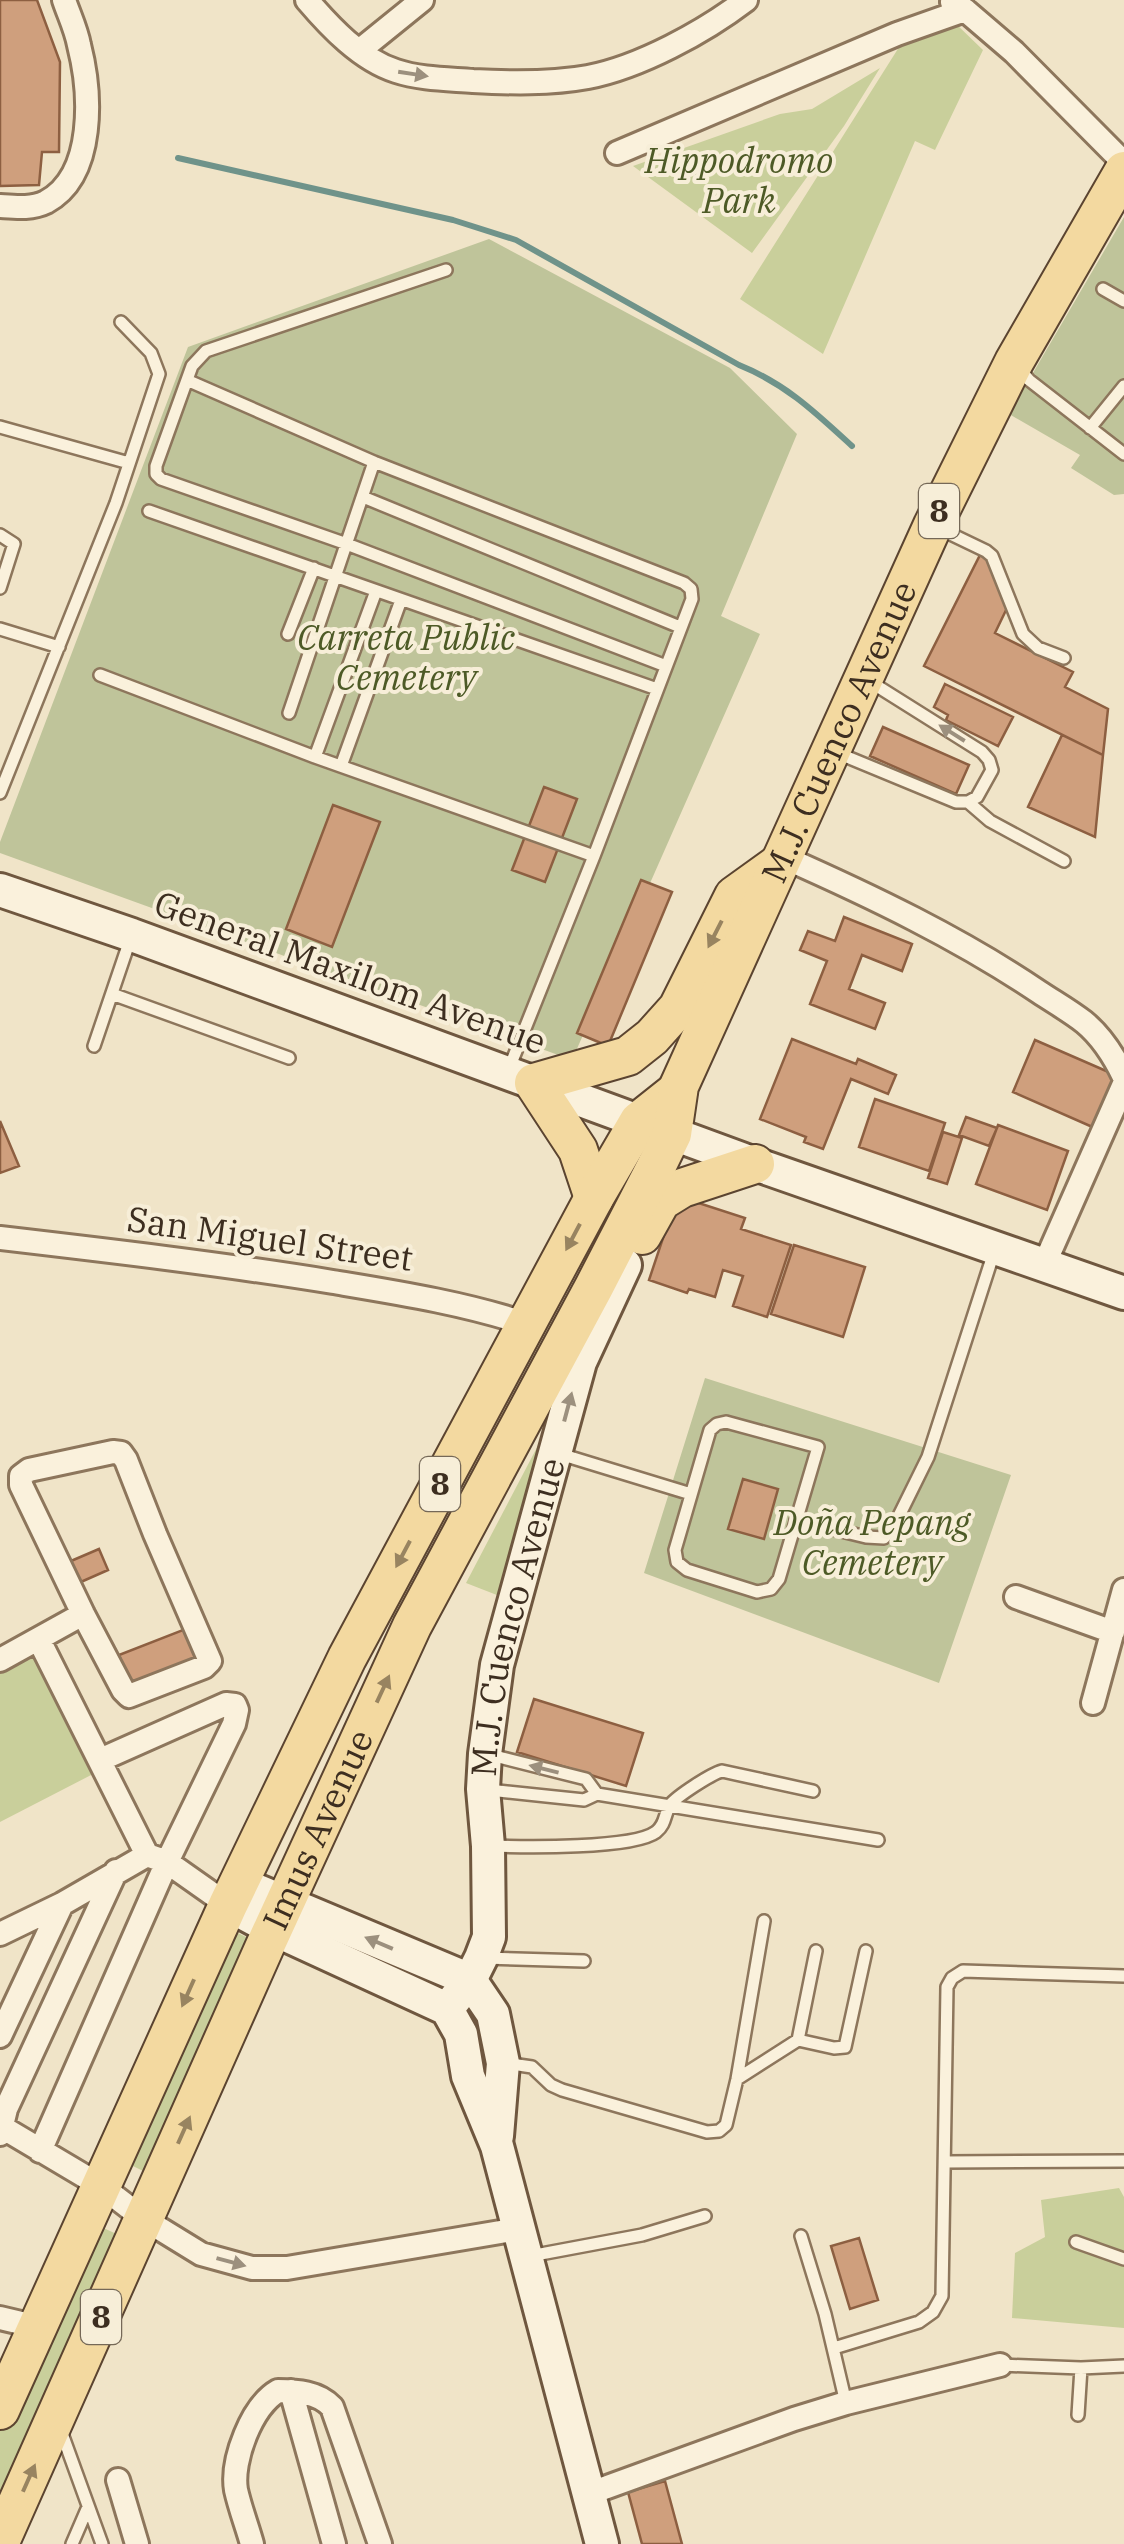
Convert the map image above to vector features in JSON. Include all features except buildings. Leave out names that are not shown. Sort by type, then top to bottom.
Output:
[{"type":"main road","name":"M.J. Cuenco Avenue","points":[[655,1128],[678,1090],[932,525],[1014,362],[1124,171]]},
{"type":"main road","points":[[594,1198],[578,1150],[520,1078],[628,1056],[652,1037],[678,1008],[734,896],[781,860]]},
{"type":"main road","name":"General Maxilom Avenue","points":[[0,890],[755,1164],[1124,1292]]},
{"type":"main road","name":"Imus Avenue","points":[[0,2410],[101,2186],[222,1890],[594,1198],[655,1128]]},
{"type":"main road","name":"Imus Avenue","points":[[0,2542],[412,1626],[610,1276],[655,1128]]},
{"type":"main road","points":[[610,1276],[661,1201],[682,1188],[755,1164]]},
{"type":"main road","name":"M.J. Cuenco Avenue","points":[[476,1969],[489,1937],[483,1789],[496,1665],[580,1362],[610,1276]]},
{"type":"main road","points":[[222,1890],[279,1916],[446,2009],[461,2034],[468,2076],[496,2146],[602,2544]]},
{"type":"main road","points":[[279,1916],[476,1969]]},
{"type":"main road","points":[[446,2009],[476,1969]]},
{"type":"main road","points":[[476,1969],[493,2014],[502,2063],[496,2146]]},
{"type":"street","points":[[0,206],[21,208],[45,203],[72,180],[82,153],[86,87],[79,45],[64,0]]},
{"type":"street","points":[[307,0],[358,51],[395,71],[514,83],[589,77],[656,55],[746,0]]},
{"type":"street","points":[[358,51],[422,0]]},
{"type":"street","points":[[617,153],[957,5],[1014,52],[1124,163]]},
{"type":"street","points":[[781,860],[850,887],[950,937],[1084,1022],[1102,1040],[1124,1080],[1044,1264]]},
{"type":"street","name":"San Miguel Street","points":[[0,1238],[232,1266],[434,1299],[526,1324]]},
{"type":"street","points":[[121,1453],[210,1661],[129,1696],[83,1614],[21,1476],[30,1470],[121,1453]]},
{"type":"street","points":[[1093,1703],[1124,1590]]},
{"type":"street","points":[[1016,1598],[1113,1632]]},
{"type":"street","points":[[0,1660],[83,1614]]},
{"type":"street","points":[[39,1640],[100,1760],[157,1859],[222,1890]]},
{"type":"street","points":[[40,2152],[157,1859],[234,1724],[237,1710],[235,1705],[226,1704],[100,1760]]},
{"type":"street","points":[[0,1934],[62,1904],[116,1871],[157,1859]]},
{"type":"street","points":[[2,2124],[116,1871]]},
{"type":"street","points":[[0,2036],[62,1904]]},
{"type":"street","points":[[0,2082],[2,2124]]},
{"type":"street","points":[[2,2124],[202,2254],[252,2268],[287,2268],[522,2243]]},
{"type":"street","points":[[0,2318],[38,2327]]},
{"type":"street","points":[[588,2494],[794,2418],[1000,2365]]},
{"type":"street","points":[[252,2544],[236,2486],[239,2456],[260,2405],[278,2391],[315,2395],[332,2407],[380,2544]]},
{"type":"street","points":[[291,2391],[334,2544]]},
{"type":"street","points":[[118,2480],[137,2544]]},
{"type":"lane","points":[[446,270],[206,351],[192,366],[156,474],[666,666]]},
{"type":"lane","points":[[1104,289],[1124,301]]},
{"type":"lane","points":[[0,793],[116,503],[160,374],[151,353],[122,322]]},
{"type":"lane","points":[[1014,362],[1029,380],[1124,454]]},
{"type":"lane","points":[[189,380],[374,462],[691,589],[692,599],[594,856],[520,1078]]},
{"type":"lane","points":[[1090,428],[1124,386]]},
{"type":"lane","points":[[0,428],[129,463]]},
{"type":"lane","points":[[290,713],[374,462]]},
{"type":"lane","points":[[363,497],[680,627]]},
{"type":"lane","points":[[149,511],[657,689]]},
{"type":"lane","points":[[932,525],[992,556],[1023,634],[1038,648],[1064,658]]},
{"type":"lane","points":[[0,536],[14,544],[0,588]]},
{"type":"lane","points":[[288,634],[314,568]]},
{"type":"lane","points":[[315,757],[376,592]]},
{"type":"lane","points":[[341,766],[401,600]]},
{"type":"lane","points":[[0,629],[58,647]]},
{"type":"lane","points":[[100,675],[315,757],[594,856]]},
{"type":"lane","points":[[830,750],[956,802],[978,797],[992,770],[982,752],[864,678]]},
{"type":"lane","points":[[968,802],[990,821],[1064,861]]},
{"type":"lane","points":[[94,1046],[132,935]]},
{"type":"lane","points":[[112,994],[289,1058]]},
{"type":"lane","points":[[796,1520],[866,1537],[884,1538],[894,1526],[928,1457],[996,1248]]},
{"type":"lane","points":[[726,1422],[818,1447],[796,1520],[779,1579],[771,1589],[757,1592],[687,1570],[677,1562],[676,1550],[691,1494],[710,1430],[717,1424],[726,1422]]},
{"type":"lane","points":[[556,1453],[691,1494]]},
{"type":"lane","points":[[485,1754],[586,1779],[597,1794]]},
{"type":"lane","points":[[488,1846],[558,1847],[645,1838],[666,1822],[670,1805],[722,1771],[813,1791]]},
{"type":"lane","points":[[483,1789],[584,1800],[597,1794],[878,1840]]},
{"type":"lane","points":[[502,2063],[532,2068],[562,2090],[707,2132],[718,2131],[726,2125],[737,2079],[764,1920]]},
{"type":"lane","points":[[798,2040],[816,1951]]},
{"type":"lane","points":[[737,2079],[798,2040],[845,2048],[866,1952]]},
{"type":"lane","points":[[476,1969],[584,1961]]},
{"type":"lane","points":[[834,2348],[919,2322],[934,2312],[942,2296],[946,1987],[952,1978],[963,1971],[1124,1976]]},
{"type":"lane","points":[[945,2162],[1124,2161]]},
{"type":"lane","points":[[522,2243],[642,2235],[705,2216]]},
{"type":"lane","points":[[802,2236],[846,2403]]},
{"type":"lane","points":[[1076,2242],[1124,2258]]},
{"type":"lane","points":[[1000,2365],[1124,2366]]},
{"type":"lane","points":[[1078,2415],[1080,2368]]},
{"type":"lane","points":[[58,2414],[62,2437],[102,2544]]},
{"type":"lane","points":[[72,2544],[88,2507]]},
{"type":"green space","points":[[953,21],[983,50],[935,150],[915,141],[823,354],[740,299],[901,44]]},
{"type":"green space","name":"Hippodromo Park","points":[[880,68],[844,126],[752,253],[633,166],[780,114],[812,109]]},
{"type":"green space","points":[[1124,217],[1124,494],[1114,495],[1071,468],[1080,455],[1009,414]]},
{"type":"green space","name":"Carreta Public Cemetery","points":[[489,239],[730,368],[797,434],[721,616],[760,634],[572,1060],[0,853],[0,842],[188,347]]},
{"type":"green space","points":[[577,1371],[502,1597],[466,1583]]},
{"type":"green space","name":"Doña Pepang Cemetery","points":[[705,1378],[1011,1475],[939,1683],[644,1573]]},
{"type":"green space","points":[[37,1655],[95,1773],[0,1822],[0,1674]]},
{"type":"green space","points":[[219,1924],[265,1946],[162,2180],[114,2157]]},
{"type":"green space","points":[[1119,2188],[1124,2197],[1124,2328],[1012,2318],[1015,2253],[1045,2237],[1041,2200]]},
{"type":"green space","points":[[86,2220],[134,2242],[0,2542],[0,2413]]},
{"type":"waterway","points":[[178,158],[453,220],[516,240],[786,390],[852,446]]}]
